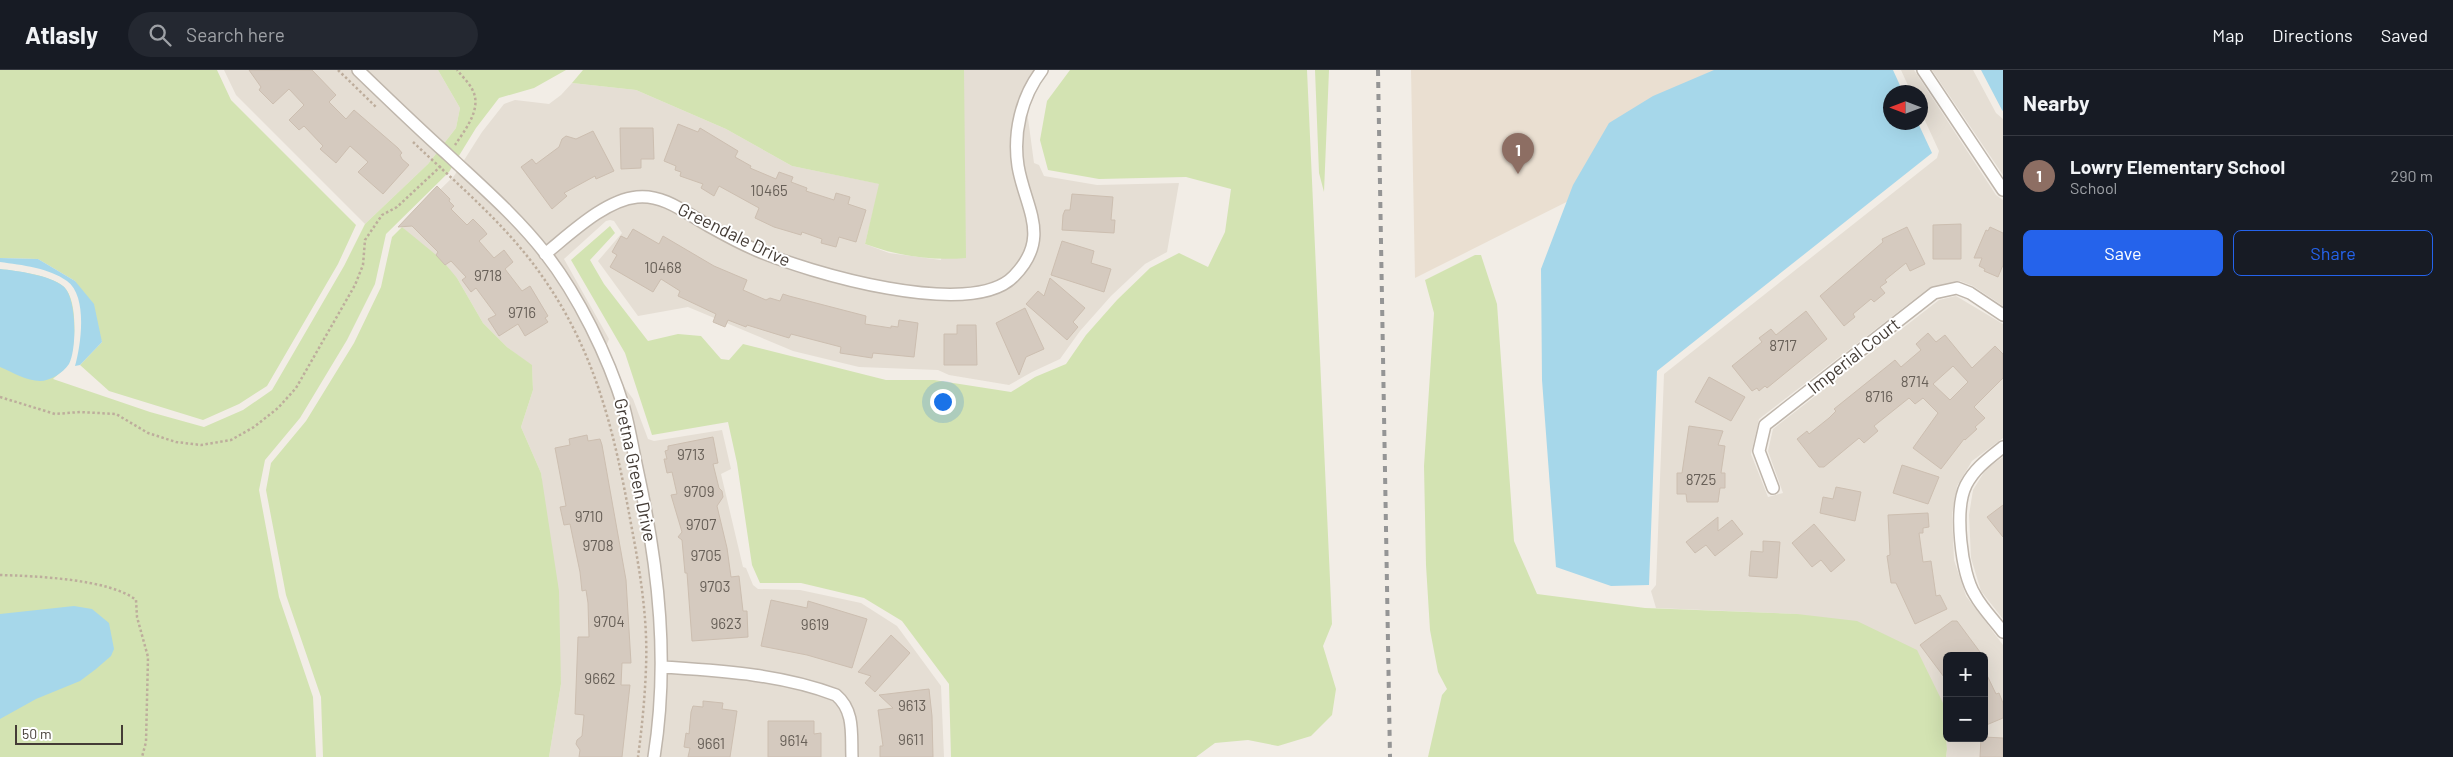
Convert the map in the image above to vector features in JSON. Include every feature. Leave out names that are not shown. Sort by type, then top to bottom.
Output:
[{"type":"street","name":"Gretna Green Drive","points":[[358,70],[448,156],[492,194],[545,254],[576,301],[603,354],[624,408],[649,525],[661,619],[662,667],[658,732],[654,757]]},
{"type":"street","name":"Greendale Drive","points":[[545,254],[611,204],[638,197],[653,197],[670,203],[755,250],[822,274],[925,293],[982,292],[1001,285],[1013,277],[1032,247],[1034,228],[1028,199],[1018,168],[1016,150],[1021,110],[1042,70]]},
{"type":"street","points":[[1923,70],[2003,190]]},
{"type":"street","name":"Imperial Court","points":[[1773,488],[1759,451],[1765,425],[1934,293],[1956,288],[1970,293],[2003,315]]},
{"type":"street","points":[[2003,447],[1980,464],[1965,487],[1960,515],[1963,560],[1974,594],[2003,632]]},
{"type":"street","points":[[662,667],[740,672],[785,680],[836,695],[843,701],[851,719],[852,757]]},
{"type":"path","points":[[338,70],[381,112]]},
{"type":"path","points":[[0,396],[55,414],[80,412],[116,414],[148,433],[176,442],[201,445],[230,440],[254,427],[278,408],[296,388],[355,284],[363,265],[365,240],[382,216],[397,207],[440,167],[473,114],[476,100],[472,89],[458,70]]},
{"type":"path","points":[[410,139],[498,222],[538,270],[570,323],[600,390],[616,446],[627,501],[639,567],[645,620],[646,666],[638,757]]},
{"type":"path","points":[[0,574],[86,584],[130,595],[136,600],[137,618],[148,657],[146,742],[142,757]]},
{"type":"shaded area","points":[[224,70],[438,70],[460,108],[456,128],[428,164],[365,224],[236,95]]},
{"type":"shaded area","points":[[964,70],[1042,70],[1025,96],[1034,163],[1039,165],[1044,176],[1097,185],[1179,183],[1167,252],[1145,264],[1111,296],[1080,331],[1060,359],[1009,385],[949,375],[938,370],[859,367],[793,351],[688,307],[638,316],[598,261],[622,233],[614,221],[606,221],[564,259],[609,339],[602,356],[633,399],[648,439],[654,441],[722,430],[731,469],[721,474],[743,567],[746,568],[753,585],[758,589],[800,590],[861,603],[897,626],[941,686],[944,757],[549,757],[561,684],[541,473],[521,427],[533,390],[532,366],[507,347],[483,323],[457,278],[402,227],[454,176],[482,132],[504,104],[515,100],[549,104],[572,83],[636,90],[726,129],[792,166],[880,184],[865,244],[889,253],[941,260],[964,99]]},
{"type":"shaded area","points":[[1411,70],[1830,70],[1415,278]]},
{"type":"shaded area","points":[[1901,70],[1914,70],[1924,85],[1908,85]]},
{"type":"shaded area","points":[[1932,70],[1973,70],[1996,113],[2003,119],[2003,175]]},
{"type":"shaded area","points":[[1928,91],[1996,195],[2003,200],[2003,306],[1973,286],[1960,281],[1929,288],[1759,419],[1751,454],[1768,497],[1783,493],[1768,451],[1773,429],[1939,300],[1956,296],[2003,324],[2003,438],[1972,461],[1957,486],[1952,515],[1954,560],[1966,596],[2003,645],[2003,757],[1946,757],[1946,742],[1988,742],[1988,652],[1943,652],[1943,703],[1797,614],[1656,608],[1651,591],[1656,585],[1664,374],[1937,158],[1939,151],[1928,127]]},
{"type":"shaded area","points":[[2003,457],[2003,619],[1981,591],[1971,558],[1969,515],[1973,490],[1986,469]]},
{"type":"green space","points":[[0,70],[217,70],[231,100],[356,225],[338,264],[267,386],[239,404],[203,420],[109,391],[80,365],[102,342],[75,281],[38,259],[0,258]]},
{"type":"green space","points":[[438,70],[566,70],[534,88],[499,98],[476,128],[449,172],[386,234],[375,284],[347,340],[300,418],[265,460],[259,490],[279,597],[313,697],[316,757],[0,757],[0,269],[34,274],[51,279],[64,287],[69,293],[74,312],[73,345],[68,365],[53,379],[150,412],[204,427],[243,410],[272,390],[344,266],[365,224],[428,164],[456,128],[460,108]]},
{"type":"green space","points":[[583,70],[964,70],[966,258],[940,259],[915,257],[865,244],[879,184],[792,166],[726,129],[636,90],[572,83]]},
{"type":"green space","points":[[1070,70],[1307,70],[1332,624],[1323,646],[1336,689],[1332,715],[1311,736],[1278,746],[1248,740],[1215,743],[1196,757],[951,757],[949,684],[902,621],[864,598],[801,583],[760,583],[752,565],[737,463],[728,422],[652,435],[625,353],[571,260],[610,226],[615,233],[590,260],[604,284],[648,341],[678,334],[701,336],[721,359],[729,360],[743,344],[886,380],[934,380],[1011,392],[1035,377],[1066,364],[1086,335],[1117,300],[1150,268],[1179,253],[1208,267],[1225,232],[1231,189],[1186,177],[1099,179],[1048,170],[1040,140],[1047,101]]},
{"type":"green space","points":[[1315,70],[1329,70],[1324,192],[1319,173]]},
{"type":"green space","points":[[402,227],[441,259],[457,278],[483,323],[507,347],[532,365],[533,390],[521,427],[541,473],[559,591],[561,684],[549,757],[323,757],[321,697],[286,595],[266,490],[271,463],[306,421],[354,343],[381,287],[392,237]]},
{"type":"green space","points":[[1475,255],[1481,255],[1497,304],[1514,541],[1537,594],[1645,608],[1797,614],[1857,621],[1917,650],[1943,703],[1943,742],[1946,742],[1946,757],[1428,757],[1442,695],[1447,689],[1438,672],[1430,630],[1426,565],[1424,466],[1434,313],[1425,280]]},
{"type":"water","points":[[1714,70],[1893,70],[1900,85],[1883,85],[1883,130],[1921,130],[1932,153],[1657,371],[1649,585],[1611,586],[1556,567],[1542,380],[1541,269],[1573,185],[1609,123],[1653,96]]},
{"type":"water","points":[[1981,70],[2003,70],[2003,111],[2002,110]]},
{"type":"water","points":[[0,258],[38,259],[75,281],[94,304],[102,342],[80,365],[75,366],[81,334],[81,321],[78,298],[74,288],[67,281],[52,273],[17,264],[0,262]]},
{"type":"water","points":[[0,269],[33,274],[50,279],[63,286],[68,292],[74,323],[72,357],[69,364],[52,378],[44,381],[35,381],[0,367]]},
{"type":"water","points":[[74,606],[92,609],[109,623],[114,649],[111,656],[80,681],[36,699],[0,719],[0,614]]},
{"type":"building","points":[[249,70],[312,70],[336,95],[329,102],[346,119],[354,110],[398,148],[402,153],[400,155],[402,159],[409,165],[383,194],[358,172],[368,162],[350,146],[336,163],[320,149],[323,146],[304,126],[299,130],[289,120],[304,105],[289,89],[273,104],[259,90],[261,87]]},
{"type":"building","points":[[678,124],[698,132],[700,128],[738,151],[735,157],[751,166],[750,168],[776,179],[779,172],[793,177],[791,182],[807,188],[806,191],[834,200],[836,193],[850,197],[848,204],[866,210],[856,242],[839,237],[836,247],[821,243],[822,239],[802,232],[801,235],[774,227],[755,218],[759,208],[719,186],[714,196],[701,188],[703,184],[680,176],[681,172],[675,170],[676,166],[664,161]]},
{"type":"building","points":[[620,128],[653,128],[654,159],[641,159],[641,168],[621,169]]},
{"type":"building","points":[[593,131],[614,171],[596,179],[595,176],[564,193],[567,196],[552,209],[521,167],[532,159],[536,164],[559,147],[562,139],[566,136],[576,139]]},
{"type":"building","points":[[437,186],[450,199],[449,201],[454,206],[451,209],[467,225],[473,219],[487,234],[479,241],[494,258],[504,250],[513,262],[505,269],[522,291],[530,286],[548,316],[545,318],[548,322],[525,336],[518,324],[499,336],[488,319],[496,315],[476,288],[471,292],[462,280],[466,277],[451,261],[445,265],[436,255],[438,252],[412,226],[398,227]]},
{"type":"building","points":[[1072,194],[1113,197],[1111,220],[1115,220],[1114,233],[1062,230],[1063,215],[1065,210],[1070,210]]},
{"type":"building","points":[[1961,224],[1961,259],[1933,259],[1933,225]]},
{"type":"building","points":[[1907,227],[1925,264],[1910,271],[1906,263],[1885,280],[1887,282],[1880,287],[1885,293],[1874,302],[1871,299],[1853,314],[1855,317],[1844,326],[1820,296],[1883,242],[1882,239]]},
{"type":"building","points":[[1990,227],[2003,233],[2003,265],[1998,277],[1984,271],[1985,269],[1979,266],[1982,258],[1974,258],[1986,230],[1988,231]]},
{"type":"building","points":[[633,229],[659,244],[663,236],[714,266],[747,280],[743,290],[766,300],[770,298],[780,301],[783,294],[866,316],[865,324],[891,328],[891,326],[898,327],[899,320],[918,323],[914,357],[873,353],[872,358],[840,353],[841,347],[791,334],[789,338],[747,325],[746,327],[728,320],[725,327],[713,322],[716,314],[678,296],[680,291],[661,279],[653,292],[610,267],[617,255],[612,252],[621,236],[627,239]]},
{"type":"building","points":[[1062,241],[1094,251],[1091,263],[1111,269],[1104,292],[1051,275]]},
{"type":"building","points":[[1050,278],[1085,308],[1073,322],[1078,327],[1067,340],[1026,304],[1038,291],[1044,296]]},
{"type":"building","points":[[1025,308],[1044,349],[1026,357],[1019,375],[996,323]]},
{"type":"building","points":[[1806,311],[1827,339],[1767,388],[1765,386],[1759,391],[1757,388],[1752,391],[1732,366],[1762,342],[1759,338],[1771,329],[1776,335]]},
{"type":"building","points":[[957,325],[976,325],[977,365],[944,365],[944,334],[957,334]]},
{"type":"building","points":[[1928,333],[1936,342],[1945,335],[1972,368],[1995,346],[2003,354],[2003,378],[1974,407],[1985,418],[1975,427],[1977,429],[1964,439],[1941,469],[1913,448],[1938,413],[1923,398],[1915,404],[1909,398],[1874,426],[1878,431],[1864,443],[1859,438],[1824,467],[1819,467],[1797,439],[1807,431],[1809,434],[1829,418],[1836,411],[1834,409],[1895,360],[1901,367],[1921,350],[1916,344]],"holes":[[[1953,366],[1968,382],[1950,400],[1933,384]]]},
{"type":"building","points":[[1709,377],[1745,397],[1731,421],[1695,402]]},
{"type":"building","points":[[1689,426],[1723,431],[1718,445],[1725,446],[1721,473],[1725,473],[1725,488],[1720,488],[1718,502],[1687,502],[1686,494],[1677,494],[1677,473],[1682,473]]},
{"type":"building","points":[[587,435],[588,441],[600,439],[602,445],[626,580],[631,663],[622,663],[621,685],[630,685],[622,757],[579,757],[580,750],[576,744],[577,740],[582,736],[584,715],[575,714],[578,637],[589,637],[588,603],[586,590],[582,591],[570,524],[564,525],[560,507],[566,506],[555,448],[570,445],[569,439]]},
{"type":"building","points":[[713,437],[718,463],[713,464],[723,497],[717,506],[727,548],[731,577],[739,576],[743,611],[747,611],[748,637],[692,641],[687,573],[685,573],[682,540],[678,537],[682,532],[671,495],[677,494],[672,472],[667,473],[664,459],[667,459],[665,451],[668,450],[668,446]]},
{"type":"building","points":[[1902,465],[1939,477],[1928,504],[1893,493]]},
{"type":"building","points":[[1836,487],[1861,492],[1855,521],[1820,513],[1823,497],[1833,499]]},
{"type":"building","points":[[2003,505],[2003,537],[1987,517]]},
{"type":"building","points":[[1928,513],[1929,527],[1923,528],[1923,533],[1919,533],[1923,562],[1931,561],[1936,596],[1940,595],[1947,609],[1915,624],[1896,583],[1891,583],[1887,556],[1890,555],[1888,515]]},
{"type":"building","points":[[1718,517],[1718,531],[1732,520],[1743,534],[1715,556],[1706,545],[1695,553],[1686,542]]},
{"type":"building","points":[[1814,524],[1845,560],[1831,572],[1821,560],[1812,567],[1792,543]]},
{"type":"building","points":[[1763,541],[1780,542],[1777,578],[1749,576],[1751,551],[1763,552]]},
{"type":"building","points":[[771,600],[807,608],[808,601],[867,619],[852,668],[807,655],[761,646]]},
{"type":"building","points":[[1952,621],[1957,621],[1980,652],[1943,652],[1943,676],[1920,645]]},
{"type":"building","points":[[891,635],[910,653],[875,692],[865,683],[871,676],[858,672]]},
{"type":"building","points":[[1988,677],[1996,694],[1999,693],[2003,703],[2003,718],[1988,724]]},
{"type":"building","points":[[929,689],[933,757],[880,757],[880,746],[883,746],[878,710],[893,708],[879,695]]},
{"type":"building","points":[[703,701],[723,703],[722,709],[737,711],[730,757],[688,757],[690,748],[684,747],[686,733],[689,734],[691,712],[693,706],[703,707]]},
{"type":"building","points":[[768,721],[814,721],[814,734],[821,733],[821,757],[768,757]]},
{"type":"building","points":[[1988,737],[2003,738],[2003,757],[1980,757],[1981,742],[1988,742]]},
{"type":"railway","points":[[1378,70],[1390,757]]},
{"type":"place","name":"Lowry Elementary School","points":[[1518,174]]}]
